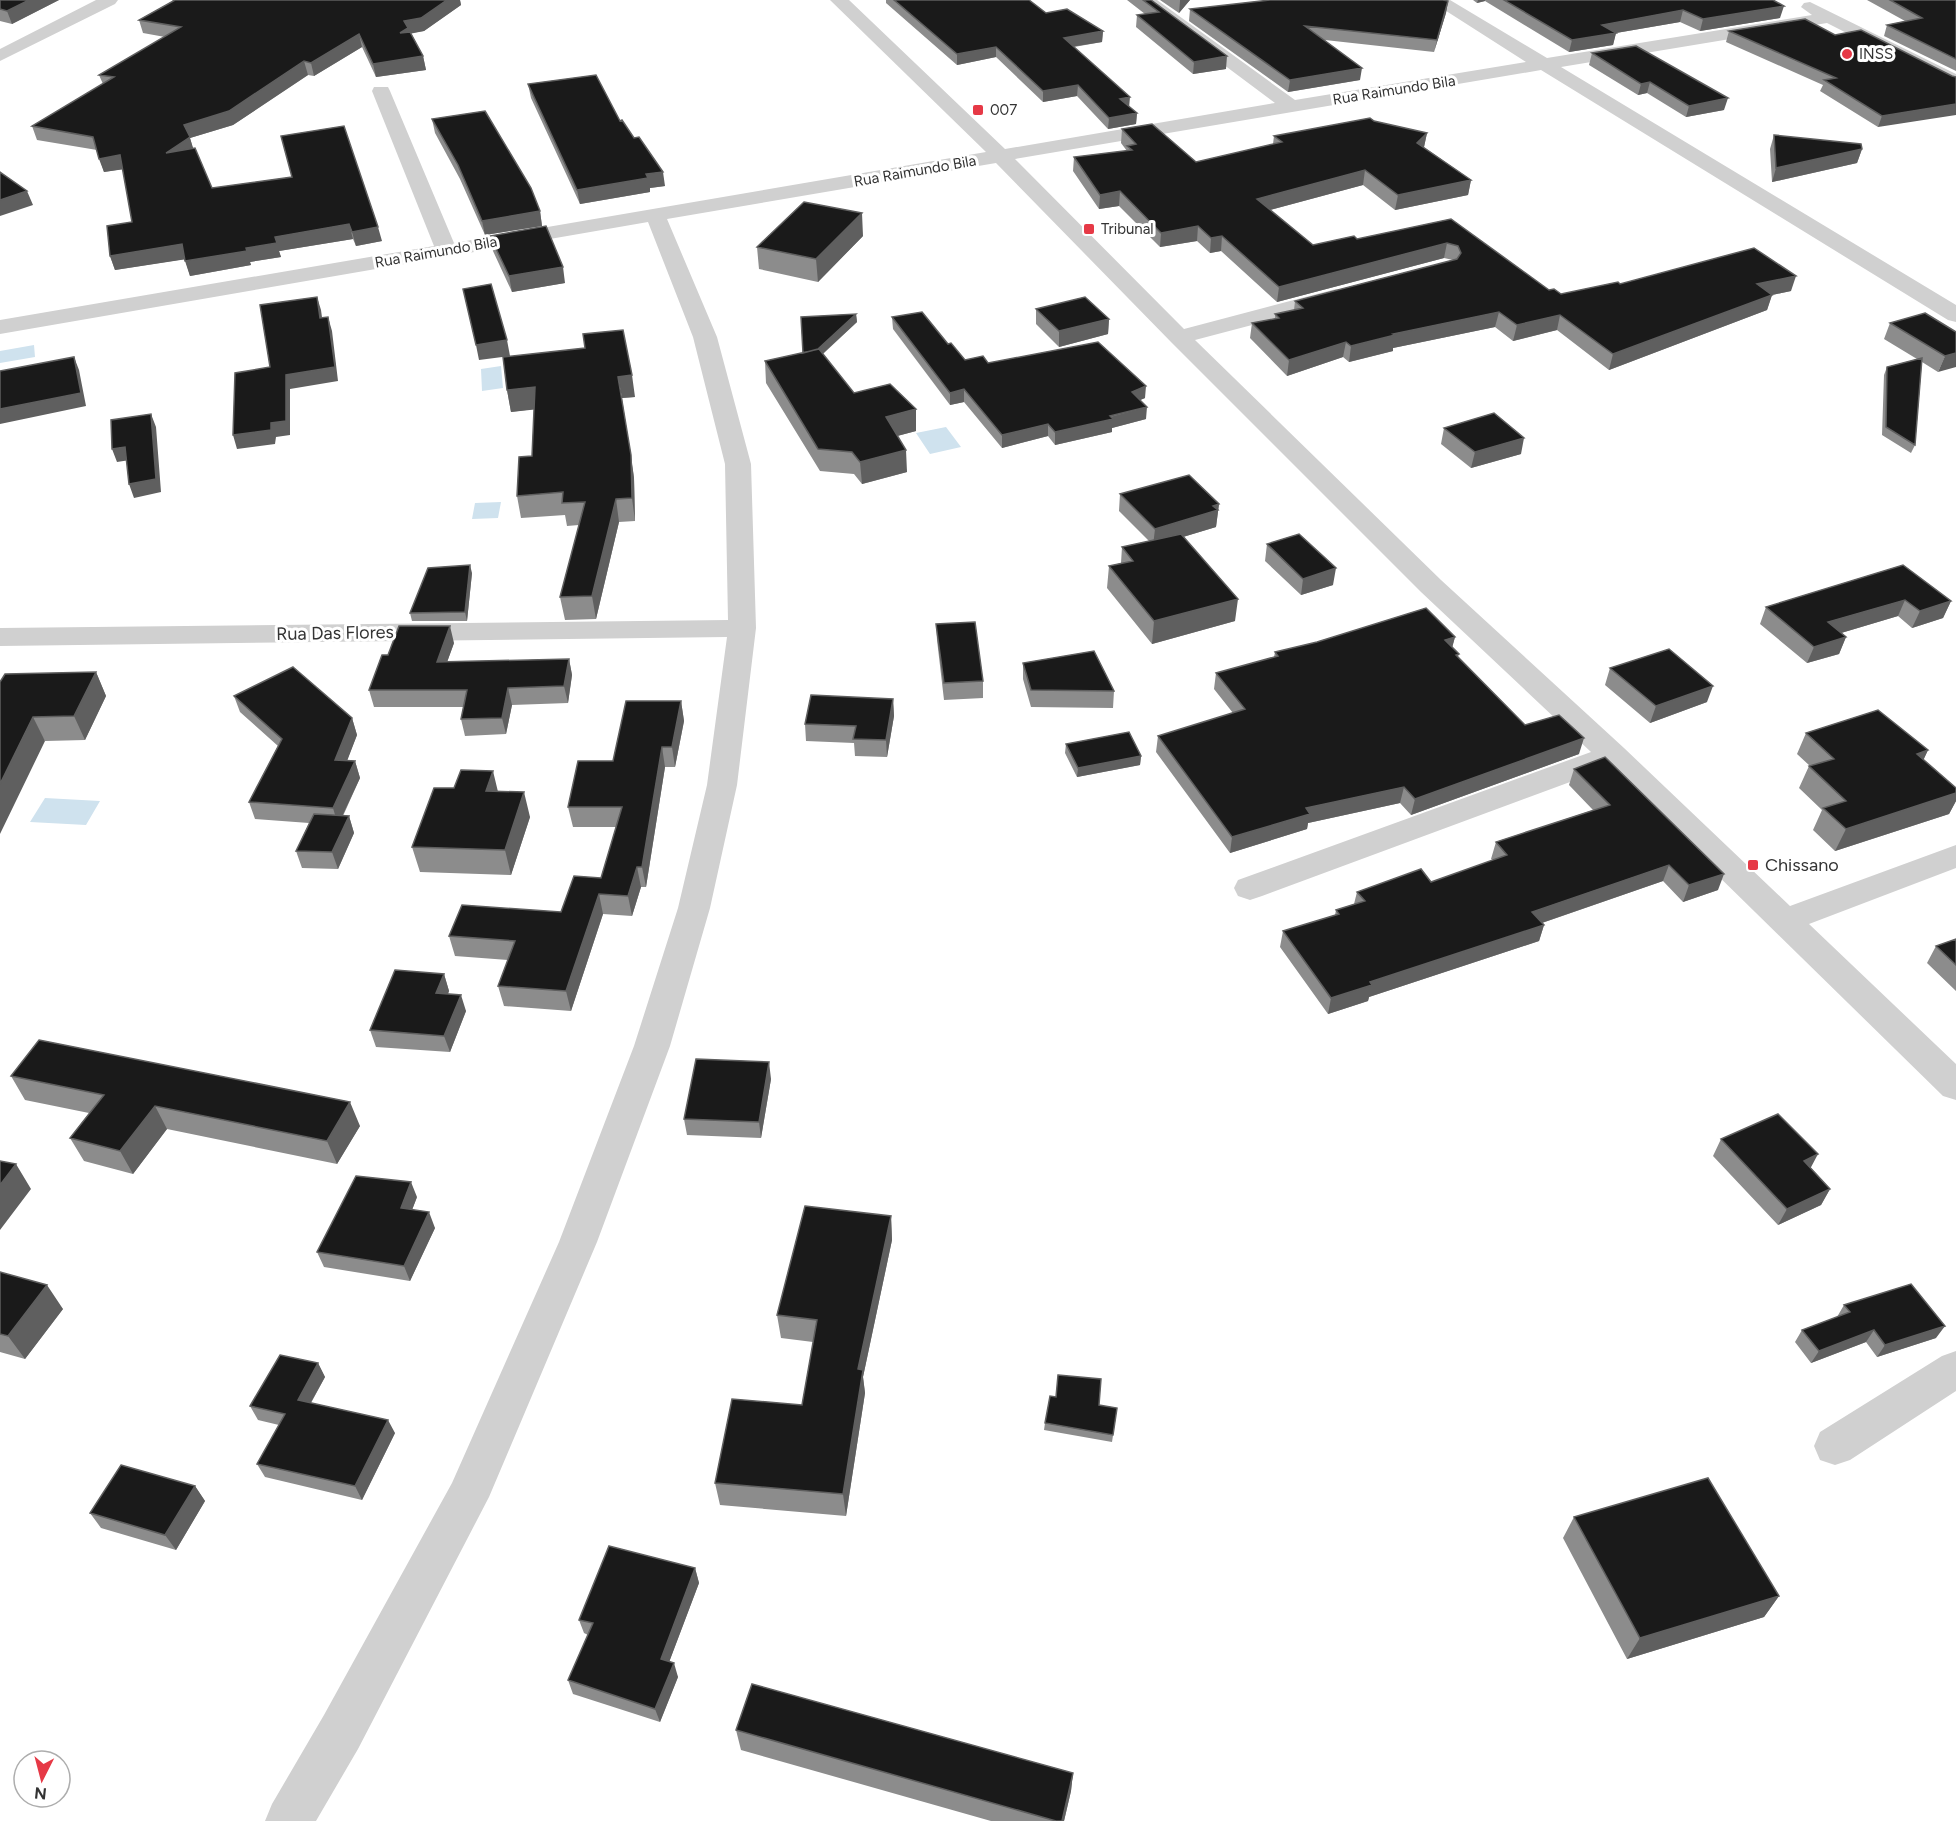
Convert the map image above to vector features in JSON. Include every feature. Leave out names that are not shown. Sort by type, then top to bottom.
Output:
[{"type":"street","points":[[0,56],[109,0]]},
{"type":"street","points":[[839,0],[949,104],[1179,337],[1431,586],[1613,755],[1956,1086]]},
{"type":"street","points":[[1146,0],[1291,106]]},
{"type":"street","points":[[1438,0],[1956,315]]},
{"type":"street","points":[[1795,0],[1956,81]]},
{"type":"street","name":"Rua Raimundo Bila","points":[[0,327],[1291,106],[1545,66],[1830,17]]},
{"type":"street","points":[[381,91],[446,250]]},
{"type":"street","points":[[289,1821],[341,1732],[467,1497],[582,1231],[652,1046],[694,908],[722,785],[742,628],[738,464],[705,337],[655,215]]},
{"type":"street","points":[[1179,337],[1353,291]]},
{"type":"street","name":"Rua Das Flores","points":[[0,637],[742,628]]},
{"type":"street","points":[[1250,888],[1613,755]]},
{"type":"street","points":[[1783,921],[1956,856]]},
{"type":"street","points":[[1835,1446],[1956,1370]]},
{"type":"water","points":[[34,345],[35,357],[0,363],[0,351]]},
{"type":"water","points":[[501,366],[503,388],[482,391],[481,369]]},
{"type":"water","points":[[946,427],[961,447],[930,454],[916,433]]},
{"type":"water","points":[[501,502],[498,518],[472,519],[475,503]]},
{"type":"water","points":[[45,798],[100,801],[86,825],[30,822]]},
{"type":"building","points":[[0,0],[29,0],[7,11],[0,9]]},
{"type":"building","points":[[175,0],[447,0],[421,18],[404,21],[408,28],[400,33],[410,32],[423,56],[373,64],[359,34],[311,63],[304,61],[229,111],[184,125],[190,137],[166,153],[195,148],[212,188],[292,177],[281,136],[344,126],[378,227],[352,232],[349,224],[275,237],[277,243],[246,248],[247,251],[185,261],[182,244],[110,256],[107,226],[132,222],[120,155],[99,159],[93,137],[32,126],[114,77],[99,75],[181,27],[139,20]]},
{"type":"building","points":[[894,0],[1029,0],[1046,13],[1067,9],[1103,31],[1064,38],[1130,97],[1120,99],[1137,113],[1109,118],[1078,85],[1043,91],[996,47],[957,54]]},
{"type":"building","points":[[1143,0],[1151,0],[1227,56],[1194,62],[1137,15],[1159,12]]},
{"type":"building","points":[[1270,0],[1448,1],[1437,40],[1305,26],[1362,68],[1290,80],[1190,9]]},
{"type":"building","points":[[1504,0],[1773,0],[1784,6],[1703,19],[1683,10],[1602,25],[1616,33],[1572,40]]},
{"type":"building","points":[[1890,0],[1956,0],[1956,59],[1887,25],[1922,18]]},
{"type":"building","points":[[1805,19],[1835,35],[1861,30],[1956,77],[1956,104],[1882,116],[1824,80],[1836,78],[1729,31]]},
{"type":"building","points":[[1636,46],[1728,98],[1689,106],[1650,82],[1641,84],[1592,53]]},
{"type":"building","points":[[596,75],[620,121],[622,120],[634,138],[639,137],[663,172],[646,174],[648,178],[577,190],[528,84]]},
{"type":"building","points":[[485,111],[531,188],[540,211],[482,221],[458,165],[432,119]]},
{"type":"building","points":[[1370,118],[1374,121],[1427,133],[1417,143],[1471,180],[1398,195],[1365,170],[1257,199],[1313,245],[1354,236],[1357,239],[1451,219],[1549,290],[1554,289],[1561,294],[1618,282],[1620,284],[1754,248],[1796,276],[1757,284],[1772,295],[1613,354],[1560,315],[1517,325],[1499,312],[1393,334],[1395,335],[1351,346],[1346,342],[1289,360],[1252,323],[1279,318],[1275,314],[1303,308],[1295,301],[1457,259],[1461,253],[1458,246],[1447,243],[1279,287],[1222,236],[1211,238],[1198,226],[1161,233],[1120,191],[1100,195],[1074,157],[1132,150],[1127,146],[1136,144],[1122,129],[1152,124],[1196,162],[1282,142],[1274,136]]},
{"type":"building","points":[[1774,135],[1861,144],[1862,149],[1776,168]]},
{"type":"building","points":[[0,172],[27,191],[0,200]]},
{"type":"building","points":[[804,202],[862,213],[816,259],[757,247]]},
{"type":"building","points":[[546,226],[563,267],[509,276],[490,236]]},
{"type":"building","points":[[491,284],[507,340],[476,345],[463,289]]},
{"type":"building","points":[[317,297],[320,318],[328,317],[335,367],[286,375],[286,421],[271,423],[271,430],[233,435],[235,373],[270,367],[260,305]]},
{"type":"building","points":[[1085,297],[1109,319],[1059,331],[1036,309]]},
{"type":"building","points":[[922,312],[948,344],[951,343],[965,360],[983,356],[988,363],[1098,342],[1146,386],[1132,392],[1147,407],[1110,416],[1113,419],[1055,432],[1048,424],[1002,435],[964,389],[950,393],[892,317]]},
{"type":"building","points":[[1925,313],[1956,332],[1956,353],[1945,356],[1890,323]]},
{"type":"building","points":[[856,314],[818,349],[803,353],[801,317]]},
{"type":"building","points":[[623,330],[632,375],[618,377],[631,455],[632,498],[616,499],[592,596],[560,597],[585,502],[562,503],[563,492],[517,496],[519,457],[532,456],[535,387],[507,390],[503,357],[585,348],[583,334]]},
{"type":"building","points":[[819,349],[854,393],[890,384],[916,409],[886,417],[906,450],[860,462],[852,452],[818,449],[765,361]]},
{"type":"building","points":[[74,357],[81,393],[0,409],[0,371]]},
{"type":"building","points":[[1922,358],[1915,445],[1886,427],[1887,367]]},
{"type":"building","points":[[1494,413],[1524,438],[1475,452],[1444,428]]},
{"type":"building","points":[[151,414],[156,479],[129,484],[125,447],[112,449],[111,420]]},
{"type":"building","points":[[1189,475],[1219,504],[1213,506],[1218,510],[1155,529],[1120,494]]},
{"type":"building","points":[[1181,534],[1238,599],[1154,621],[1109,566],[1133,561],[1122,547]]},
{"type":"building","points":[[1299,534],[1336,568],[1303,579],[1267,544]]},
{"type":"building","points":[[470,565],[465,612],[410,613],[428,568]]},
{"type":"building","points":[[1903,565],[1951,601],[1920,611],[1905,600],[1828,622],[1846,637],[1814,647],[1766,607]]},
{"type":"building","points":[[1426,608],[1455,637],[1445,640],[1459,654],[1456,655],[1525,725],[1559,715],[1584,738],[1415,799],[1404,787],[1306,808],[1310,814],[1232,837],[1158,736],[1245,709],[1216,673],[1278,656],[1275,652],[1317,642]]},
{"type":"building","points":[[975,622],[983,681],[944,683],[936,624]]},
{"type":"building","points":[[399,626],[450,626],[437,662],[569,659],[564,686],[508,688],[502,718],[461,719],[467,690],[369,690],[382,655],[388,655]]},
{"type":"building","points":[[1669,649],[1713,686],[1656,706],[1610,668]]},
{"type":"building","points":[[1094,651],[1114,691],[1031,690],[1023,663]]},
{"type":"building","points":[[293,667],[352,718],[335,760],[355,761],[333,808],[249,802],[282,739],[234,696]]},
{"type":"building","points":[[96,672],[74,716],[33,717],[0,784],[0,682],[5,674]]},
{"type":"building","points":[[811,695],[893,699],[886,740],[853,739],[856,726],[805,724]]},
{"type":"building","points":[[626,701],[681,701],[672,747],[662,747],[642,867],[637,867],[628,896],[599,894],[566,991],[498,986],[515,941],[449,936],[462,905],[561,912],[574,876],[601,878],[622,807],[568,807],[578,761],[613,761]]},
{"type":"building","points":[[1878,710],[1928,750],[1917,754],[1956,788],[1956,793],[1846,829],[1823,808],[1846,801],[1809,766],[1834,759],[1806,733]]},
{"type":"building","points":[[1129,732],[1141,756],[1078,768],[1066,744]]},
{"type":"building","points":[[1605,757],[1724,874],[1689,885],[1669,865],[1532,912],[1544,925],[1370,982],[1372,985],[1331,998],[1283,931],[1339,914],[1336,910],[1365,901],[1357,892],[1421,869],[1431,882],[1507,855],[1496,842],[1610,805],[1574,769]]},
{"type":"building","points":[[461,770],[493,771],[486,791],[524,792],[505,850],[412,847],[434,788],[454,788]]},
{"type":"building","points":[[314,814],[349,816],[332,852],[296,851]]},
{"type":"building","points":[[1956,939],[1956,965],[1936,946]]},
{"type":"building","points":[[395,970],[444,974],[436,993],[461,995],[444,1036],[370,1030]]},
{"type":"building","points":[[39,1040],[350,1102],[327,1141],[155,1106],[120,1151],[70,1138],[104,1095],[11,1076]]},
{"type":"building","points":[[696,1059],[769,1062],[759,1122],[684,1119]]},
{"type":"building","points":[[1778,1114],[1818,1154],[1804,1161],[1830,1189],[1787,1209],[1721,1139]]},
{"type":"building","points":[[0,1161],[16,1164],[0,1185]]},
{"type":"building","points":[[356,1176],[411,1182],[401,1208],[429,1212],[404,1266],[317,1252]]},
{"type":"building","points":[[805,1206],[891,1216],[858,1369],[863,1370],[843,1494],[715,1483],[732,1399],[802,1405],[817,1320],[777,1315]]},
{"type":"building","points":[[0,1272],[47,1285],[8,1336],[0,1334]]},
{"type":"building","points":[[1911,1284],[1945,1326],[1885,1345],[1874,1330],[1819,1351],[1802,1330],[1850,1312],[1844,1305]]},
{"type":"building","points":[[280,1355],[318,1363],[298,1400],[388,1420],[355,1486],[257,1464],[285,1414],[250,1406]]},
{"type":"building","points":[[1058,1375],[1101,1379],[1099,1405],[1117,1408],[1113,1435],[1045,1423],[1050,1396],[1056,1397]]},
{"type":"building","points":[[121,1465],[195,1486],[165,1535],[90,1513]]},
{"type":"building","points":[[1708,1478],[1779,1596],[1640,1638],[1574,1517]]},
{"type":"building","points":[[609,1546],[695,1568],[661,1659],[674,1663],[655,1709],[568,1680],[593,1623],[579,1620]]},
{"type":"building","points":[[752,1684],[1073,1773],[1062,1821],[736,1730]]},
{"type":"place","name":"INSS","points":[[1847,54]]},
{"type":"place","name":"007","points":[[978,110]]},
{"type":"place","name":"Tribunal","points":[[1089,229]]},
{"type":"place","name":"Chissano","points":[[1753,865]]}]
